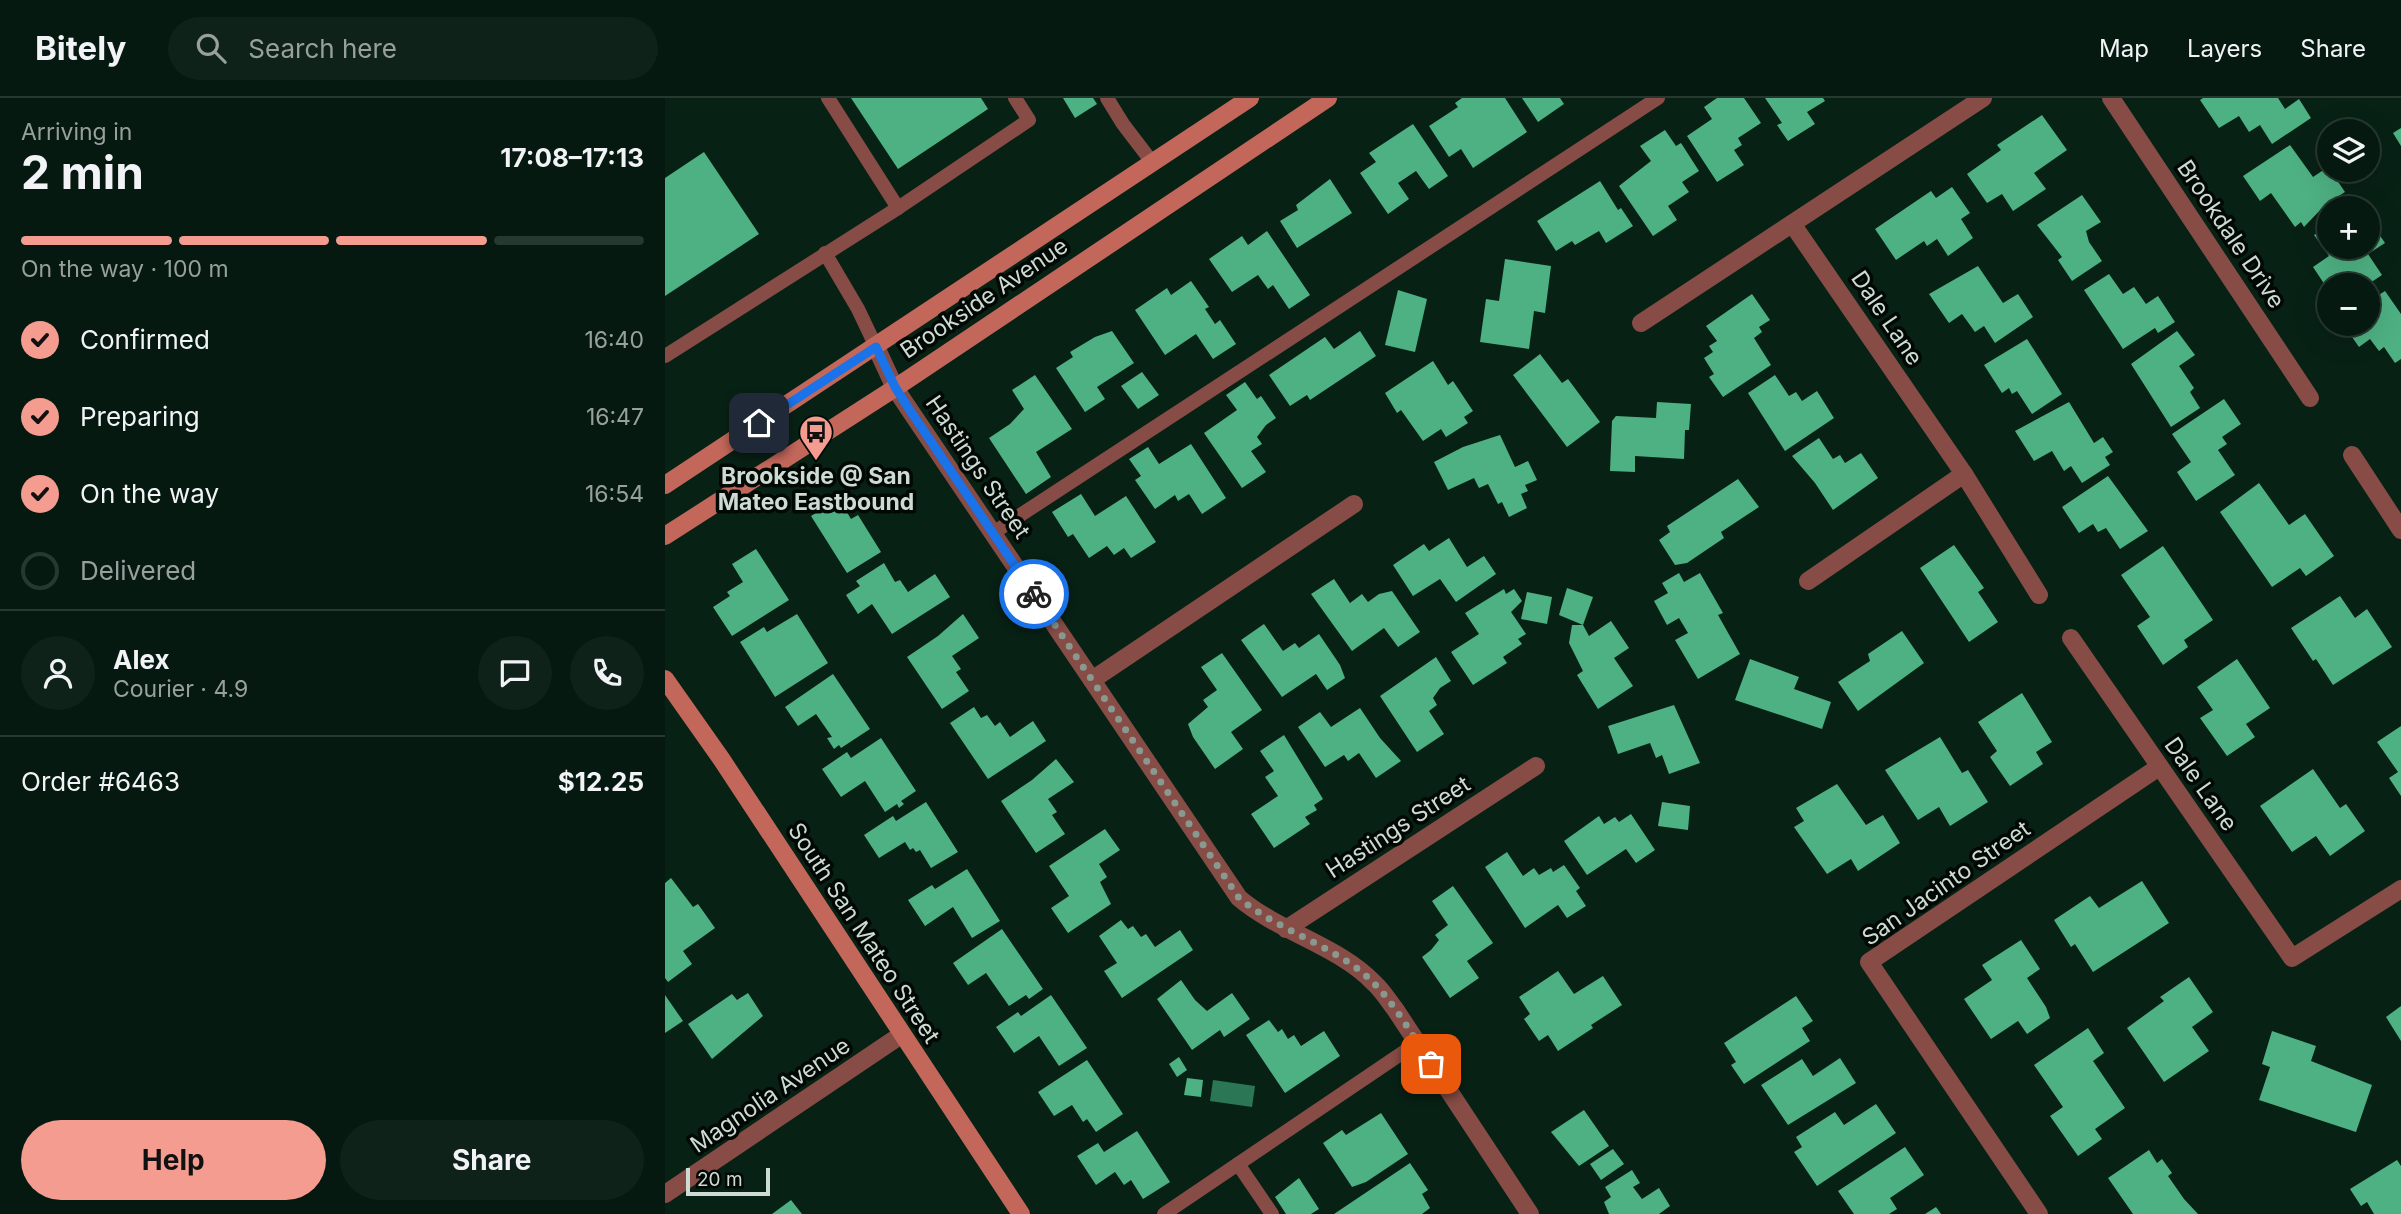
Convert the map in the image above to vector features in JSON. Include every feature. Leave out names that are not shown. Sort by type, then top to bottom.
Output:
[{"type":"main road","name":"Brookside Avenue","points":[[665,485],[1250,98]]},
{"type":"main road","name":"Brookside Avenue","points":[[665,536],[895,387],[1328,98]]},
{"type":"main road","name":"South San Mateo Street","points":[[665,679],[722,760],[1021,1214]]},
{"type":"street","points":[[1641,323],[1983,98]]},
{"type":"street","name":"Brookdale Drive","points":[[2111,98],[2310,398]]},
{"type":"street","name":"Dale Lane","points":[[1793,225],[1964,474],[2039,595]]},
{"type":"street","name":"Hastings Street","points":[[876,347],[895,387],[1239,898],[1268,920],[1350,963],[1374,983],[1530,1214]]},
{"type":"street","points":[[2352,455],[2401,530]]},
{"type":"street","points":[[1808,581],[1964,474]]},
{"type":"street","points":[[1092,680],[1354,504]]},
{"type":"street","name":"Dale Lane","points":[[2071,638],[2292,958],[2401,889]]},
{"type":"street","name":"Hastings Street","points":[[1286,929],[1536,766]]},
{"type":"street","name":"San Jacinto Street","points":[[2039,1214],[1869,962],[2159,767]]},
{"type":"street","name":"Magnolia Avenue","points":[[665,1194],[901,1035]]},
{"type":"lane","points":[[828,98],[898,208]]},
{"type":"lane","points":[[665,356],[898,208],[1029,120],[1015,98]]},
{"type":"lane","points":[[1107,98],[1152,162]]},
{"type":"lane","points":[[993,533],[1658,98]]},
{"type":"lane","points":[[825,253],[858,309],[876,347]]},
{"type":"lane","points":[[1164,1214],[1417,1043]]},
{"type":"lane","points":[[1238,1164],[1272,1214]]},
{"type":"shaded area","points":[[1213,1080],[1255,1086],[1252,1107],[1210,1101]]},
{"type":"building","points":[[851,98],[981,98],[988,109],[898,169]]},
{"type":"building","points":[[1063,98],[1093,98],[1097,104],[1075,118]]},
{"type":"building","points":[[1462,98],[1505,98],[1527,132],[1473,168],[1461,149],[1449,157],[1429,126],[1458,107],[1455,103]]},
{"type":"building","points":[[1522,98],[1560,98],[1564,104],[1538,122]]},
{"type":"building","points":[[1717,98],[1744,98],[1761,123],[1738,138],[1742,145],[1734,150],[1744,165],[1717,182],[1687,136],[1712,119],[1704,107]]},
{"type":"building","points":[[1765,98],[1823,98],[1825,101],[1807,112],[1815,124],[1788,141],[1777,125],[1782,123]]},
{"type":"building","points":[[2278,98],[2285,109],[2299,99],[2311,118],[2272,144],[2260,125],[2249,132],[2239,116],[2219,128],[2200,100]]},
{"type":"building","points":[[2042,115],[2067,150],[2034,173],[2046,189],[2013,211],[2002,194],[1987,203],[1967,174],[2001,150],[1997,145]]},
{"type":"building","points":[[1413,124],[1448,176],[1429,189],[1416,171],[1398,183],[1409,199],[1388,214],[1360,173],[1376,162],[1369,153]]},
{"type":"building","points":[[2401,128],[2401,146],[2393,133]]},
{"type":"building","points":[[1665,130],[1676,146],[1681,143],[1699,171],[1682,182],[1689,192],[1668,206],[1677,220],[1653,236],[1619,186],[1651,161],[1640,146]]},
{"type":"building","points":[[2290,145],[2313,177],[2317,174],[2317,182],[2338,182],[2345,192],[2339,196],[2317,196],[2317,213],[2304,227],[2301,222],[2295,227],[2271,193],[2260,201],[2243,176]]},
{"type":"building","points":[[704,152],[759,234],[665,296],[665,178]]},
{"type":"building","points":[[1330,179],[1352,213],[1297,248],[1280,221],[1298,210],[1296,205]]},
{"type":"building","points":[[1600,181],[1618,210],[1621,208],[1633,226],[1606,243],[1599,231],[1575,245],[1572,241],[1556,251],[1537,221]]},
{"type":"building","points":[[1952,187],[1970,213],[1961,219],[1973,238],[1948,256],[1937,239],[1927,246],[1924,241],[1896,260],[1875,229],[1931,191],[1936,198]]},
{"type":"building","points":[[2082,195],[2101,222],[2086,231],[2089,242],[2102,261],[2072,281],[2058,260],[2062,257],[2037,225]]},
{"type":"building","points":[[1267,231],[1310,295],[1289,309],[1273,285],[1268,289],[1258,275],[1232,292],[1209,259],[1242,236],[1248,245]]},
{"type":"building","points":[[1505,259],[1551,266],[1545,313],[1534,311],[1529,349],[1480,342],[1486,299],[1499,301]]},
{"type":"building","points":[[2325,259],[2371,259],[2382,275],[2317,273],[2313,267]]},
{"type":"building","points":[[1978,266],[2003,303],[2018,294],[2033,317],[1995,343],[1984,326],[1975,332],[1962,314],[1949,323],[1929,294]]},
{"type":"building","points":[[2109,274],[2123,294],[2134,287],[2146,304],[2158,296],[2175,322],[2158,333],[2155,328],[2123,349],[2084,290]]},
{"type":"building","points":[[1191,281],[1209,307],[1205,309],[1215,324],[1220,320],[1236,344],[1213,359],[1196,334],[1165,355],[1135,310],[1167,288],[1171,295]]},
{"type":"building","points":[[1398,290],[1427,299],[1415,352],[1385,345]]},
{"type":"building","points":[[2385,291],[2401,314],[2401,359],[2395,363],[2384,347],[2379,351],[2370,339],[2359,347],[2351,336],[2380,336],[2380,294]]},
{"type":"building","points":[[1752,294],[1770,320],[1759,327],[1762,332],[1754,338],[1771,365],[1723,397],[1709,377],[1714,374],[1704,358],[1713,352],[1709,346],[1717,341],[1706,326]]},
{"type":"building","points":[[1112,331],[1134,363],[1097,387],[1105,399],[1085,412],[1056,368],[1073,357],[1070,352],[1095,337]]},
{"type":"building","points":[[1360,331],[1376,356],[1310,400],[1307,395],[1290,406],[1269,375],[1325,337],[1334,349]]},
{"type":"building","points":[[2177,331],[2195,355],[2179,366],[2194,388],[2190,392],[2200,408],[2171,427],[2131,364]]},
{"type":"building","points":[[2027,339],[2062,394],[2032,414],[2017,391],[2012,394],[2009,388],[2002,393],[1984,365]]},
{"type":"building","points":[[1540,354],[1562,383],[1568,379],[1600,422],[1567,447],[1513,375]]},
{"type":"building","points":[[1433,361],[1448,385],[1453,381],[1473,411],[1464,417],[1468,423],[1446,437],[1441,429],[1423,441],[1401,410],[1397,413],[1385,393]]},
{"type":"building","points":[[1142,372],[1159,395],[1138,409],[1121,386]]},
{"type":"building","points":[[1035,375],[1072,429],[1036,452],[1051,477],[1026,494],[989,438],[1010,424],[1024,409],[1012,390]]},
{"type":"building","points":[[1775,375],[1789,396],[1796,392],[1802,401],[1817,391],[1834,418],[1785,451],[1748,393]]},
{"type":"building","points":[[1245,382],[1257,399],[1261,396],[1276,418],[1266,425],[1257,437],[1262,444],[1251,451],[1266,472],[1242,488],[1204,433],[1237,410],[1226,395]]},
{"type":"building","points":[[2224,399],[2241,424],[2222,437],[2227,444],[2218,450],[2235,475],[2196,501],[2177,472],[2191,462],[2172,434]]},
{"type":"building","points":[[1657,402],[1691,404],[1689,430],[1685,430],[1684,459],[1635,456],[1635,472],[1610,471],[1612,421],[1616,416],[1656,418]]},
{"type":"building","points":[[2069,402],[2094,443],[2103,437],[2113,452],[2105,457],[2110,465],[2082,483],[2071,466],[2064,471],[2052,451],[2034,461],[2015,431]]},
{"type":"building","points":[[1500,435],[1515,467],[1528,461],[1537,480],[1525,485],[1528,491],[1521,494],[1527,508],[1509,517],[1502,502],[1498,504],[1488,484],[1479,488],[1474,478],[1448,490],[1434,462],[1463,447]]},
{"type":"building","points":[[1819,438],[1833,459],[1840,455],[1845,463],[1861,453],[1878,478],[1833,510],[1792,456]]},
{"type":"building","points":[[1191,444],[1226,498],[1202,514],[1189,494],[1178,501],[1175,495],[1155,509],[1135,480],[1141,476],[1129,459],[1148,447],[1159,464]]},
{"type":"building","points":[[2108,476],[2148,531],[2120,549],[2106,528],[2098,532],[2093,524],[2079,533],[2062,507]]},
{"type":"building","points":[[1738,479],[1759,507],[1721,532],[1724,538],[1687,563],[1675,565],[1659,540],[1670,532],[1667,526]]},
{"type":"building","points":[[2259,483],[2289,525],[2305,514],[2334,556],[2306,576],[2300,568],[2272,587],[2220,512]]},
{"type":"building","points":[[1081,494],[1095,516],[1126,496],[1156,542],[1131,558],[1124,548],[1114,555],[1107,546],[1089,558],[1073,534],[1068,537],[1052,512]]},
{"type":"building","points":[[834,502],[840,511],[845,509],[851,519],[858,515],[881,552],[847,573],[811,516]]},
{"type":"building","points":[[1449,538],[1467,567],[1484,556],[1496,574],[1456,602],[1440,579],[1413,596],[1393,565],[1424,544],[1429,551]]},
{"type":"building","points":[[1954,545],[1984,588],[1978,592],[1998,622],[1969,642],[1920,568]]},
{"type":"building","points":[[2163,546],[2213,620],[2184,640],[2188,647],[2163,665],[2137,626],[2150,617],[2121,575]]},
{"type":"building","points":[[756,549],[789,600],[732,636],[713,607],[730,596],[727,592],[743,582],[732,564]]},
{"type":"building","points":[[884,563],[895,582],[900,580],[908,592],[935,574],[950,597],[892,634],[872,604],[858,614],[846,595],[860,586],[856,581]]},
{"type":"building","points":[[1679,573],[1684,582],[1700,573],[1723,613],[1718,615],[1740,654],[1698,679],[1675,640],[1688,633],[1679,618],[1667,625],[1654,601],[1668,593],[1662,583]]},
{"type":"building","points":[[1334,579],[1350,603],[1362,594],[1368,602],[1379,594],[1392,591],[1420,632],[1398,647],[1384,628],[1352,651],[1311,594]]},
{"type":"building","points":[[1567,588],[1593,597],[1583,625],[1559,615]]},
{"type":"building","points":[[1504,589],[1506,594],[1514,589],[1522,601],[1511,612],[1526,634],[1518,639],[1522,644],[1503,657],[1507,663],[1473,685],[1451,652],[1479,634],[1465,613]]},
{"type":"building","points":[[1527,592],[1552,597],[1547,624],[1521,619]]},
{"type":"building","points":[[2340,596],[2355,618],[2367,609],[2392,647],[2333,685],[2291,628]]},
{"type":"building","points":[[797,614],[828,663],[775,697],[740,642],[764,627],[767,632]]},
{"type":"building","points":[[963,614],[979,638],[952,656],[961,669],[956,672],[969,691],[942,709],[907,657],[938,636]]},
{"type":"building","points":[[1611,621],[1629,648],[1614,658],[1633,686],[1598,709],[1577,675],[1583,671],[1569,643],[1572,625],[1583,625],[1589,636]]},
{"type":"building","points":[[1264,624],[1283,651],[1295,643],[1299,648],[1319,634],[1340,665],[1345,678],[1327,690],[1316,674],[1282,697],[1241,640]]},
{"type":"building","points":[[1902,631],[1924,663],[1858,711],[1838,682],[1870,661],[1868,654]]},
{"type":"building","points":[[1222,653],[1262,710],[1231,732],[1243,749],[1215,769],[1193,737],[1188,724],[1208,707],[1203,700],[1217,690],[1201,667]]},
{"type":"building","points":[[1436,657],[1451,681],[1440,688],[1433,698],[1437,705],[1429,711],[1444,734],[1417,752],[1380,696]]},
{"type":"building","points":[[1750,659],[1799,677],[1794,689],[1831,702],[1822,729],[1735,700]]},
{"type":"building","points":[[2237,659],[2270,708],[2246,724],[2255,737],[2227,756],[2200,718],[2213,710],[2197,687]]},
{"type":"building","points":[[833,674],[870,729],[841,748],[839,745],[834,749],[827,738],[832,737],[816,714],[798,726],[785,707]]},
{"type":"building","points":[[2022,693],[2052,742],[2036,752],[2043,764],[2010,786],[1990,757],[1997,751],[1978,722]]},
{"type":"building","points":[[1674,705],[1700,763],[1669,774],[1662,755],[1656,758],[1650,743],[1618,754],[1608,726]]},
{"type":"building","points":[[974,707],[981,718],[987,715],[995,726],[1000,722],[1010,737],[1033,721],[1046,741],[988,779],[950,723]]},
{"type":"building","points":[[1360,708],[1380,738],[1401,761],[1376,778],[1359,753],[1348,761],[1344,755],[1325,767],[1298,727],[1320,712],[1331,727]]},
{"type":"building","points":[[2401,726],[2401,796],[2389,778],[2398,772],[2377,742]]},
{"type":"building","points":[[1284,735],[1323,799],[1314,805],[1317,810],[1305,817],[1310,824],[1274,848],[1251,814],[1278,796],[1265,777],[1274,771],[1260,751]]},
{"type":"building","points":[[1940,737],[1962,773],[1968,770],[1988,802],[1950,826],[1939,807],[1918,820],[1885,770]]},
{"type":"building","points":[[881,738],[916,791],[901,801],[904,804],[899,808],[897,804],[885,812],[865,781],[841,797],[822,769],[847,752],[851,758]]},
{"type":"building","points":[[1056,759],[1074,782],[1048,799],[1057,812],[1052,815],[1065,834],[1036,853],[1001,801],[1032,780]]},
{"type":"building","points":[[2313,769],[2340,808],[2346,804],[2365,831],[2330,856],[2316,836],[2292,852],[2260,806]]},
{"type":"building","points":[[1837,784],[1866,825],[1883,815],[1900,843],[1858,871],[1851,859],[1827,874],[1794,827],[1804,821],[1796,808]]},
{"type":"building","points":[[926,802],[958,852],[931,868],[920,850],[910,850],[905,842],[879,858],[864,835],[893,816],[896,821]]},
{"type":"building","points":[[1662,802],[1690,806],[1688,830],[1658,826]]},
{"type":"building","points":[[1631,814],[1655,850],[1636,863],[1626,849],[1587,875],[1564,841],[1599,816],[1604,824],[1615,817],[1619,822]]},
{"type":"building","points":[[1105,829],[1120,850],[1099,864],[1107,877],[1100,882],[1111,904],[1068,933],[1051,908],[1069,896],[1049,866]]},
{"type":"building","points":[[1507,852],[1523,876],[1534,868],[1539,875],[1551,868],[1553,872],[1564,865],[1580,888],[1576,891],[1586,906],[1567,918],[1558,905],[1525,928],[1485,867]]},
{"type":"building","points":[[967,869],[1000,921],[972,938],[953,907],[925,926],[908,900],[932,885],[935,889]]},
{"type":"building","points":[[671,878],[693,907],[698,904],[715,928],[683,951],[692,964],[668,982],[665,978],[665,883]]},
{"type":"building","points":[[2142,881],[2169,923],[2093,972],[2075,944],[2071,947],[2054,920],[2090,896],[2099,908]]},
{"type":"building","points":[[1453,886],[1493,943],[1467,961],[1479,978],[1450,998],[1422,957],[1439,940],[1435,935],[1448,925],[1432,901]]},
{"type":"building","points":[[1121,920],[1128,929],[1133,926],[1141,937],[1146,934],[1155,947],[1180,930],[1193,950],[1122,998],[1104,971],[1117,963],[1099,936]]},
{"type":"building","points":[[1002,929],[1043,989],[1029,999],[1026,995],[1009,1006],[986,973],[968,985],[953,963]]},
{"type":"building","points":[[2021,940],[2040,969],[2027,978],[2050,1018],[2027,1034],[2018,1021],[1991,1039],[1964,999],[1992,980],[1982,965]]},
{"type":"building","points":[[1558,971],[1574,994],[1603,976],[1622,1005],[1558,1051],[1548,1035],[1539,1041],[1524,1019],[1530,1014],[1519,997]]},
{"type":"building","points":[[2189,977],[2213,1012],[2192,1027],[2209,1051],[2164,1082],[2127,1028],[2164,1001],[2160,997]]},
{"type":"building","points":[[1181,980],[1195,1000],[1207,1011],[1232,993],[1250,1019],[1224,1037],[1220,1030],[1192,1050],[1157,999]]},
{"type":"building","points":[[748,993],[763,1016],[712,1059],[688,1024],[732,994],[737,1000]]},
{"type":"building","points":[[665,995],[683,1021],[665,1033]]},
{"type":"building","points":[[1051,995],[1087,1048],[1059,1066],[1039,1036],[1014,1053],[996,1027],[1018,1012],[1021,1016]]},
{"type":"building","points":[[1796,996],[1813,1021],[1802,1028],[1810,1041],[1744,1084],[1731,1065],[1736,1062],[1724,1043]]},
{"type":"building","points":[[2401,1006],[2401,1041],[2386,1017]]},
{"type":"building","points":[[1269,1020],[1278,1032],[1282,1029],[1288,1039],[1294,1035],[1301,1046],[1324,1031],[1340,1056],[1285,1093],[1246,1035]]},
{"type":"building","points":[[2088,1028],[2104,1053],[2093,1061],[2125,1108],[2095,1129],[2102,1139],[2078,1156],[2050,1116],[2063,1107],[2034,1065]]},
{"type":"building","points":[[2272,1031],[2316,1046],[2311,1061],[2372,1085],[2356,1132],[2259,1100],[2270,1067],[2262,1064]]},
{"type":"building","points":[[1179,1057],[1187,1070],[1177,1077],[1169,1064]]},
{"type":"building","points":[[1840,1058],[1856,1083],[1788,1125],[1761,1085],[1802,1059],[1813,1076]]},
{"type":"building","points":[[1087,1060],[1123,1114],[1096,1132],[1087,1119],[1083,1122],[1072,1105],[1054,1116],[1038,1092]]},
{"type":"building","points":[[1187,1078],[1203,1080],[1201,1097],[1184,1095]]},
{"type":"building","points":[[1876,1104],[1896,1133],[1817,1186],[1794,1152],[1802,1147],[1796,1137],[1835,1112],[1844,1125]]},
{"type":"building","points":[[1584,1110],[1609,1146],[1579,1166],[1551,1132]]},
{"type":"building","points":[[1381,1113],[1408,1154],[1366,1182],[1352,1187],[1323,1143],[1342,1130],[1346,1135]]},
{"type":"building","points":[[1137,1131],[1170,1182],[1143,1199],[1131,1180],[1124,1185],[1115,1172],[1096,1185],[1077,1156],[1098,1143],[1104,1152]]},
{"type":"building","points":[[1905,1147],[1924,1175],[1890,1198],[1897,1209],[1889,1214],[1854,1214],[1838,1191]]},
{"type":"building","points":[[1613,1149],[1624,1164],[1601,1180],[1590,1164]]},
{"type":"building","points":[[2149,1150],[2157,1163],[2162,1159],[2172,1173],[2168,1176],[2198,1214],[2133,1214],[2108,1178]]},
{"type":"building","points":[[2397,1160],[2401,1166],[2401,1214],[2374,1214],[2367,1202],[2361,1206],[2350,1189]]},
{"type":"building","points":[[1410,1163],[1428,1190],[1422,1194],[1430,1208],[1422,1214],[1334,1214]]},
{"type":"building","points":[[1632,1170],[1640,1183],[1633,1187],[1642,1199],[1659,1188],[1670,1206],[1659,1214],[1609,1214],[1604,1202],[1611,1197],[1605,1187]]},
{"type":"building","points":[[1299,1178],[1319,1209],[1311,1214],[1286,1214],[1275,1197]]},
{"type":"building","points":[[791,1200],[802,1214],[772,1214]]},
{"type":"building","points":[[1936,1207],[1941,1214],[1925,1214]]},
{"type":"way so far","points":[[1034,594],[1239,898],[1268,920],[1350,963],[1374,983],[1395,1009],[1431,1064]]},
{"type":"place","name":"Brookside @ San Mateo Eastbound","points":[[816,462]]},
{"type":"route","points":[[759,423],[876,347],[909,409],[1034,594]]}]
